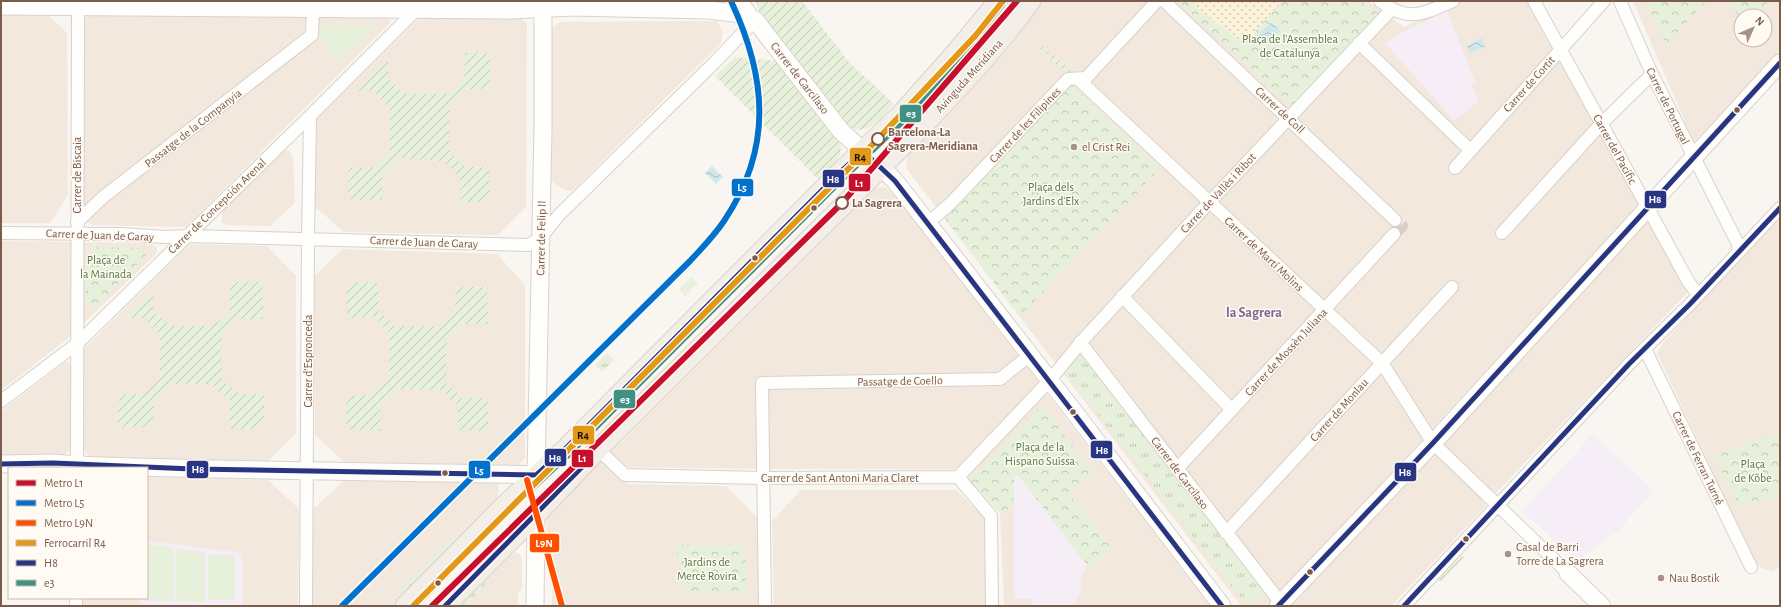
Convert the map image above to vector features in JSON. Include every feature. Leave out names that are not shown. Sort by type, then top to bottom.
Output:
[{"type":"main road","points":[[405,606],[536,475],[565,449],[800,212],[904,110],[998,1]]},
{"type":"main road","name":"Avinguda Meridiana","points":[[445,606],[956,92],[1016,22],[1031,1]]},
{"type":"main road","points":[[863,151],[881,167]]},
{"type":"main road","points":[[536,475],[536,515]]},
{"type":"street","name":"Carrer de Garcilaso","points":[[742,1],[842,132],[863,151]]},
{"type":"street","name":"Carrer de les Filipines","points":[[928,223],[951,203],[1068,79],[1086,78],[1157,1]]},
{"type":"street","name":"Carrer de Coll","points":[[1164,1],[1290,118],[1395,220]]},
{"type":"street","points":[[1380,1],[1391,10],[1406,15],[1424,14],[1453,1]]},
{"type":"street","name":"Carrer del Pacífic","points":[[1534,1],[1688,281],[1698,295]]},
{"type":"street","name":"Carrer de Cortit","points":[[1454,168],[1604,1]]},
{"type":"street","name":"Carrer de Portugal","points":[[1620,1],[1652,74],[1738,244],[1739,252]]},
{"type":"street","points":[[1,6],[78,4],[313,8],[421,5],[543,5],[572,8],[709,10],[734,13],[755,20]]},
{"type":"street","name":"Carrer de Biscaia","points":[[77,467],[78,4]]},
{"type":"street","name":"Carrer de Concepción Arenal","points":[[1,401],[78,343],[421,5]]},
{"type":"street","name":"Carrer de Felip II","points":[[536,475],[543,128],[543,5]]},
{"type":"street","name":"Passatge de la Companyia","points":[[77,228],[102,198],[312,35],[313,8]]},
{"type":"street","name":"Carrer de Vallès i Ribot","points":[[1050,380],[1080,342],[1122,296],[1391,10]]},
{"type":"street","name":"Carrer de Juan de Garay","points":[[1,233],[77,228],[166,237],[308,238],[529,245],[541,237],[559,215],[715,62],[755,20]]},
{"type":"street","points":[[1359,43],[1470,150]]},
{"type":"street","points":[[1279,604],[1433,443],[1780,63]]},
{"type":"street","points":[[1502,233],[1601,124],[1652,74]]},
{"type":"street","name":"Carrer de Martí Molins","points":[[1078,79],[1382,363],[1433,443],[1568,573]]},
{"type":"street","name":"Carrer d'Espronceda","points":[[306,606],[310,116]]},
{"type":"street","points":[[881,167],[895,181],[1050,380],[1222,606]]},
{"type":"street","points":[[1404,606],[1645,349],[1780,208]]},
{"type":"street","name":"Carrer de Mossèn Juliana","points":[[1177,469],[1394,234]]},
{"type":"street","name":"Carrer de Monlau","points":[[1226,533],[1452,287]]},
{"type":"street","points":[[1122,296],[1232,410]]},
{"type":"street","name":"Carrer de Garcilaso","points":[[1080,342],[1279,604]]},
{"type":"street","name":"Carrer de Ferran Turné","points":[[1645,349],[1751,567]]},
{"type":"street","name":"Passatge de Coello","points":[[763,478],[762,383],[1000,379],[1030,355]]},
{"type":"street","points":[[992,606],[991,516],[958,478],[1050,380]]},
{"type":"street","name":"Carrer de Sant Antoni Maria Claret","points":[[599,450],[626,475],[763,478],[958,478]]},
{"type":"street","points":[[1,464],[53,463],[77,467]]},
{"type":"street","points":[[148,469],[260,471],[445,471],[536,475]]},
{"type":"street","points":[[763,478],[765,606]]},
{"type":"street","points":[[535,606],[536,515]]},
{"type":"street","points":[[1568,573],[1602,606]]},
{"type":"shaded area","points":[[1043,1],[1368,1],[1404,27],[1461,1],[1532,1],[1557,47],[1471,142],[1468,141],[1469,153],[1561,53],[1641,202],[1269,606],[1241,606],[906,167],[908,155],[966,95],[1009,47]]},
{"type":"shaded area","points":[[1633,1],[1780,1],[1780,52],[1694,143]]},
{"type":"shaded area","points":[[1,11],[44,11],[67,33],[68,195],[50,223],[1,223]]},
{"type":"shaded area","points":[[1447,11],[1475,82],[1471,84],[1478,102],[1454,120],[1385,43],[1397,35]]},
{"type":"shaded area","points":[[91,13],[388,16],[391,22],[186,227],[93,225],[82,220],[80,24]]},
{"type":"shaded area","points":[[423,16],[521,19],[527,23],[526,207],[498,235],[344,232],[314,206],[314,122],[419,18]]},
{"type":"shaded area","points":[[717,21],[723,32],[721,43],[574,189],[569,191],[564,190],[553,182],[549,174],[551,29],[553,27],[561,22]]},
{"type":"shaded area","points":[[288,150],[293,156],[295,203],[270,226],[228,225],[222,223],[222,210],[281,153]]},
{"type":"shaded area","points":[[886,187],[898,199],[1210,606],[1004,606],[1000,513],[957,469],[627,467],[627,484],[726,486],[761,521],[759,606],[552,606],[552,558],[546,553],[547,515],[876,188]]},
{"type":"shaded area","points":[[1650,218],[1689,291],[1494,495],[1440,442]]},
{"type":"shaded area","points":[[1780,218],[1780,567],[1772,572],[1761,568],[1753,558],[1657,353],[1663,343]]},
{"type":"shaded area","points":[[1,241],[151,243],[157,248],[157,251],[156,254],[65,341],[1,390]]},
{"type":"shaded area","points":[[190,244],[267,246],[296,276],[296,433],[268,461],[93,459],[80,446],[81,352]]},
{"type":"shaded area","points":[[342,249],[497,254],[525,285],[525,458],[517,466],[344,462],[315,435],[314,277]]},
{"type":"shaded area","points":[[67,361],[74,368],[74,446],[61,458],[1,458],[1,411]]},
{"type":"shaded area","points":[[1593,434],[1654,491],[1617,532],[1576,561],[1522,511]]},
{"type":"shaded area","points":[[1436,452],[1486,502],[1485,507],[1391,606],[1289,606]]},
{"type":"shaded area","points":[[1018,475],[1087,565],[1080,579],[1082,587],[1074,606],[1032,605],[1031,599],[1014,599],[1014,476]]},
{"type":"shaded area","points":[[148,477],[268,480],[299,509],[298,606],[81,606],[81,599],[148,599]]},
{"type":"shaded area","points":[[345,480],[499,482],[498,499],[393,606],[313,606],[312,510]]},
{"type":"shaded area","points":[[801,490],[956,490],[985,518],[985,606],[774,606],[772,521]]},
{"type":"shaded area","points":[[148,541],[242,553],[243,606],[140,606],[139,599],[148,599]]},
{"type":"shaded area","points":[[513,552],[520,554],[522,561],[522,589],[518,594],[518,606],[456,606],[509,553]]},
{"type":"green space","points":[[756,1],[802,1],[849,62],[894,104],[880,120],[869,128],[857,129],[850,127],[757,8]]},
{"type":"green space","name":"Plaça de l'Assemblea de Catalunya","points":[[1178,1],[1361,1],[1382,16],[1292,107]]},
{"type":"green space","points":[[1646,1],[1706,1],[1666,45]]},
{"type":"green space","points":[[1726,1],[1770,1],[1763,8],[1733,9]]},
{"type":"green space","points":[[327,24],[377,26],[339,60],[314,34]]},
{"type":"green space","points":[[1039,43],[1073,72],[1066,73],[1038,47]]},
{"type":"green space","points":[[465,53],[488,53],[490,59],[490,89],[465,89],[449,104],[449,152],[465,167],[489,167],[489,196],[484,202],[461,202],[460,177],[444,161],[400,158],[383,175],[382,200],[352,200],[348,194],[349,168],[376,167],[390,152],[390,110],[374,91],[355,91],[388,59],[388,78],[404,94],[449,94],[464,79]]},
{"type":"green space","points":[[735,57],[777,61],[838,138],[841,151],[839,156],[833,166],[819,180],[715,76]]},
{"type":"green space","name":"Plaça dels Jardins d'Elx","points":[[1071,84],[1160,168],[1020,317],[944,217]]},
{"type":"green space","name":"Plaça de la Mainada","points":[[95,247],[138,248],[146,255],[95,307],[90,307],[86,303],[85,256]]},
{"type":"green space","points":[[691,277],[698,283],[685,296],[679,289]]},
{"type":"green space","points":[[230,281],[260,282],[263,288],[263,319],[237,319],[221,337],[221,378],[238,394],[264,394],[264,422],[258,429],[229,429],[230,400],[210,384],[171,384],[153,401],[153,427],[123,427],[117,422],[120,395],[145,394],[160,377],[160,335],[144,318],[125,318],[153,291],[153,311],[171,326],[212,326],[230,313]]},
{"type":"green space","points":[[352,282],[379,283],[379,311],[394,326],[440,327],[455,312],[456,287],[487,287],[488,324],[462,324],[447,338],[446,383],[462,398],[488,398],[488,427],[483,431],[457,430],[458,405],[441,390],[396,389],[380,406],[381,431],[351,430],[346,423],[347,395],[370,395],[389,379],[389,332],[373,317],[347,318],[347,288]]},
{"type":"green space","points":[[1083,350],[1267,591],[1247,606],[1063,370]]},
{"type":"green space","points":[[607,353],[614,360],[602,372],[595,365]]},
{"type":"green space","name":"Plaça de la Hispano Suïssa","points":[[1043,404],[1093,475],[1069,493],[1113,550],[1094,565],[1087,565],[1018,475],[1014,476],[1014,506],[1000,513],[969,480]]},
{"type":"green space","name":"Plaça de Kõbe","points":[[1780,433],[1780,495],[1740,508],[1714,455]]},
{"type":"green space","points":[[453,536],[457,540],[429,568],[424,564]]},
{"type":"green space","points":[[148,544],[174,548],[174,601],[144,600],[148,599]]},
{"type":"green space","name":"Jardins de Mercè Rovira","points":[[676,545],[746,546],[746,594],[684,591]]},
{"type":"green space","points":[[176,549],[205,552],[205,602],[176,601]]},
{"type":"green space","points":[[483,551],[484,557],[435,606],[429,606]]},
{"type":"green space","points":[[208,555],[235,555],[235,600],[208,600]]},
{"type":"green space","points":[[1461,555],[1464,557],[1441,582],[1438,579]]},
{"type":"green space","points":[[419,570],[423,574],[403,594],[398,590]]},
{"type":"green space","points":[[485,579],[485,586],[465,606],[463,606],[460,603]]},
{"type":"sand","points":[[1199,1],[1282,1],[1244,44],[1194,6]]},
{"type":"water","points":[[1271,22],[1281,31],[1261,46],[1255,38]]},
{"type":"water","points":[[1482,38],[1486,46],[1470,53],[1467,46]]},
{"type":"water","points":[[712,166],[723,177],[716,184],[705,173]]},
{"type":"tunnel","points":[[1394,234],[1402,226],[1395,220]]},
{"type":"metro line","name":"L5","points":[[342,606],[690,261],[712,237],[724,221],[740,194],[751,167],[757,140],[759,112],[758,85],[752,58],[743,30],[731,1]]},
{"type":"metro line","name":"L1","points":[[432,606],[842,203],[1017,1]]},
{"type":"metro line","name":"L9N","points":[[527,480],[562,606]]},
{"type":"rail line","name":"R4","points":[[413,606],[875,142],[976,35],[1003,1]]},
{"type":"transit line","name":"e3","points":[[438,583],[512,508],[570,454],[843,179],[905,120],[962,56],[1003,5]]},
{"type":"transit line","name":"H8","points":[[1278,606],[1433,443],[1780,63]]},
{"type":"transit line","name":"H8","points":[[148,467],[536,475],[565,449],[838,174],[863,151],[895,181],[1222,606]]},
{"type":"transit line","name":"H8","points":[[1404,606],[1629,364],[1690,304],[1780,208]]},
{"type":"transit line","name":"H8","points":[[445,606],[589,460]]},
{"type":"transit line","name":"H8","points":[[1,464],[53,463],[146,467]]},
{"type":"place","name":"Barcelona-La Sagrera-Meridiana","points":[[878,139]]},
{"type":"place","name":"el Crist Rei","points":[[1074,147]]},
{"type":"place","name":"La Sagrera","points":[[842,203]]},
{"type":"place","name":"Casal de Barri Torre de La Sagrera","points":[[1508,554]]},
{"type":"place","name":"Nau Bostik","points":[[1661,578]]},
{"type":"district","name":"la Sagrera","points":[[1254,312]]}]
